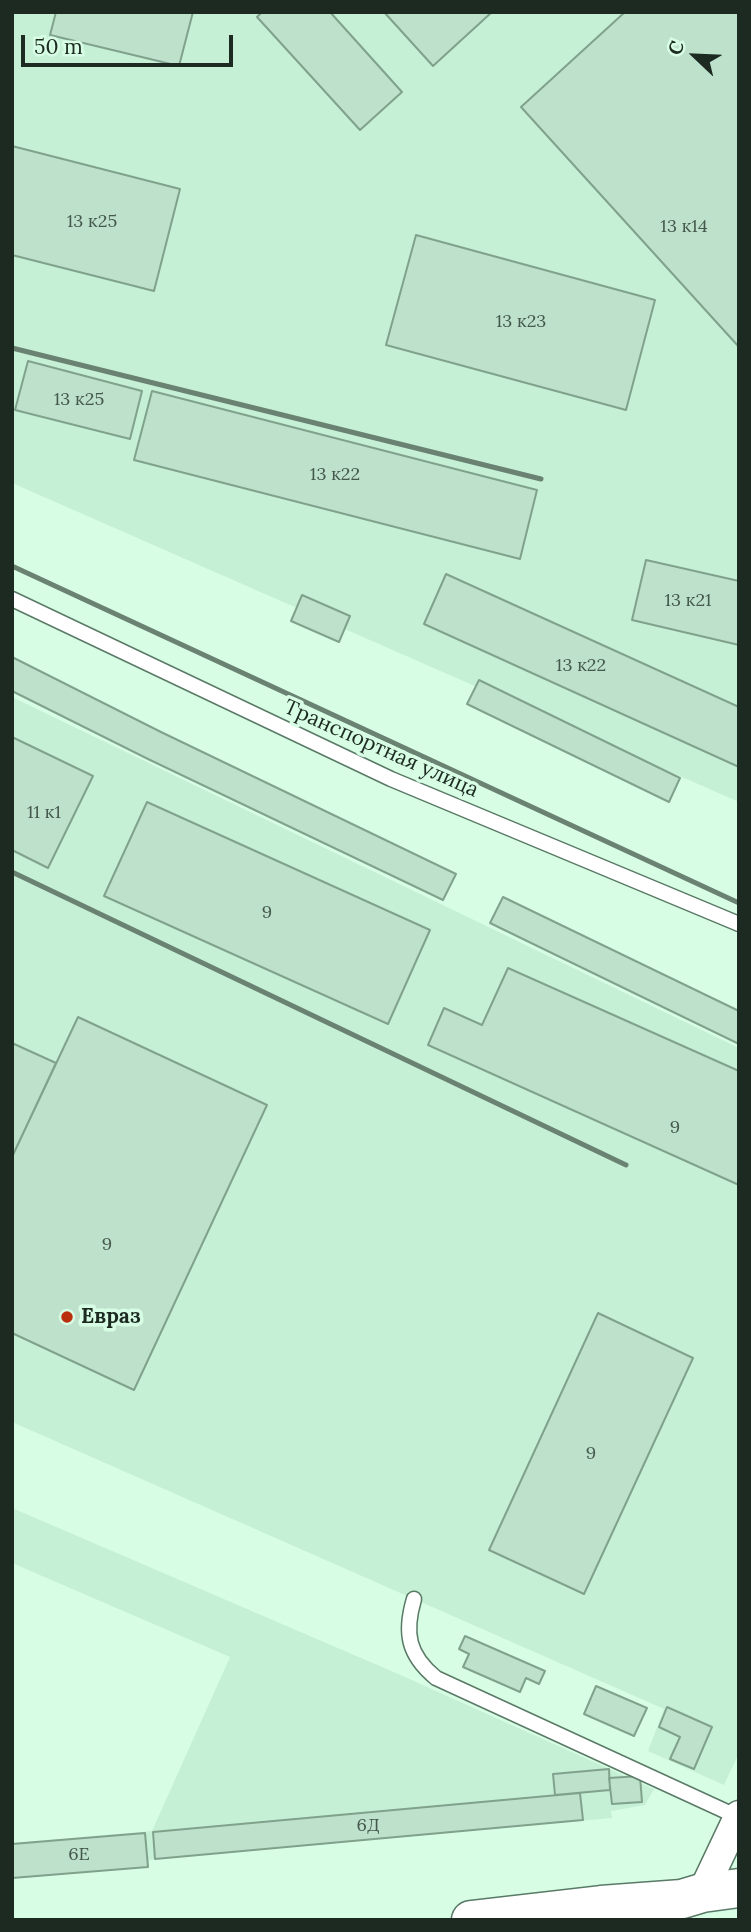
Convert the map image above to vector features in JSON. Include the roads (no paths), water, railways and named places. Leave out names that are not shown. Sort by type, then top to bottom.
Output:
[{"type":"main road","points":[[471,1920],[601,1905],[699,1900]]},
{"type":"street","points":[[699,1900],[738,1816]]},
{"type":"lane","name":"Транспортная улица","points":[[12,599],[391,779],[739,924]]},
{"type":"lane","points":[[414,1599],[410,1613],[412,1648],[421,1666],[436,1678],[738,1816]]},
{"type":"railway","points":[[12,348],[541,479]]},
{"type":"railway","points":[[12,566],[739,903]]},
{"type":"railway","points":[[12,872],[626,1165]]},
{"type":"place","name":"Евраз","points":[[67,1317]]}]
